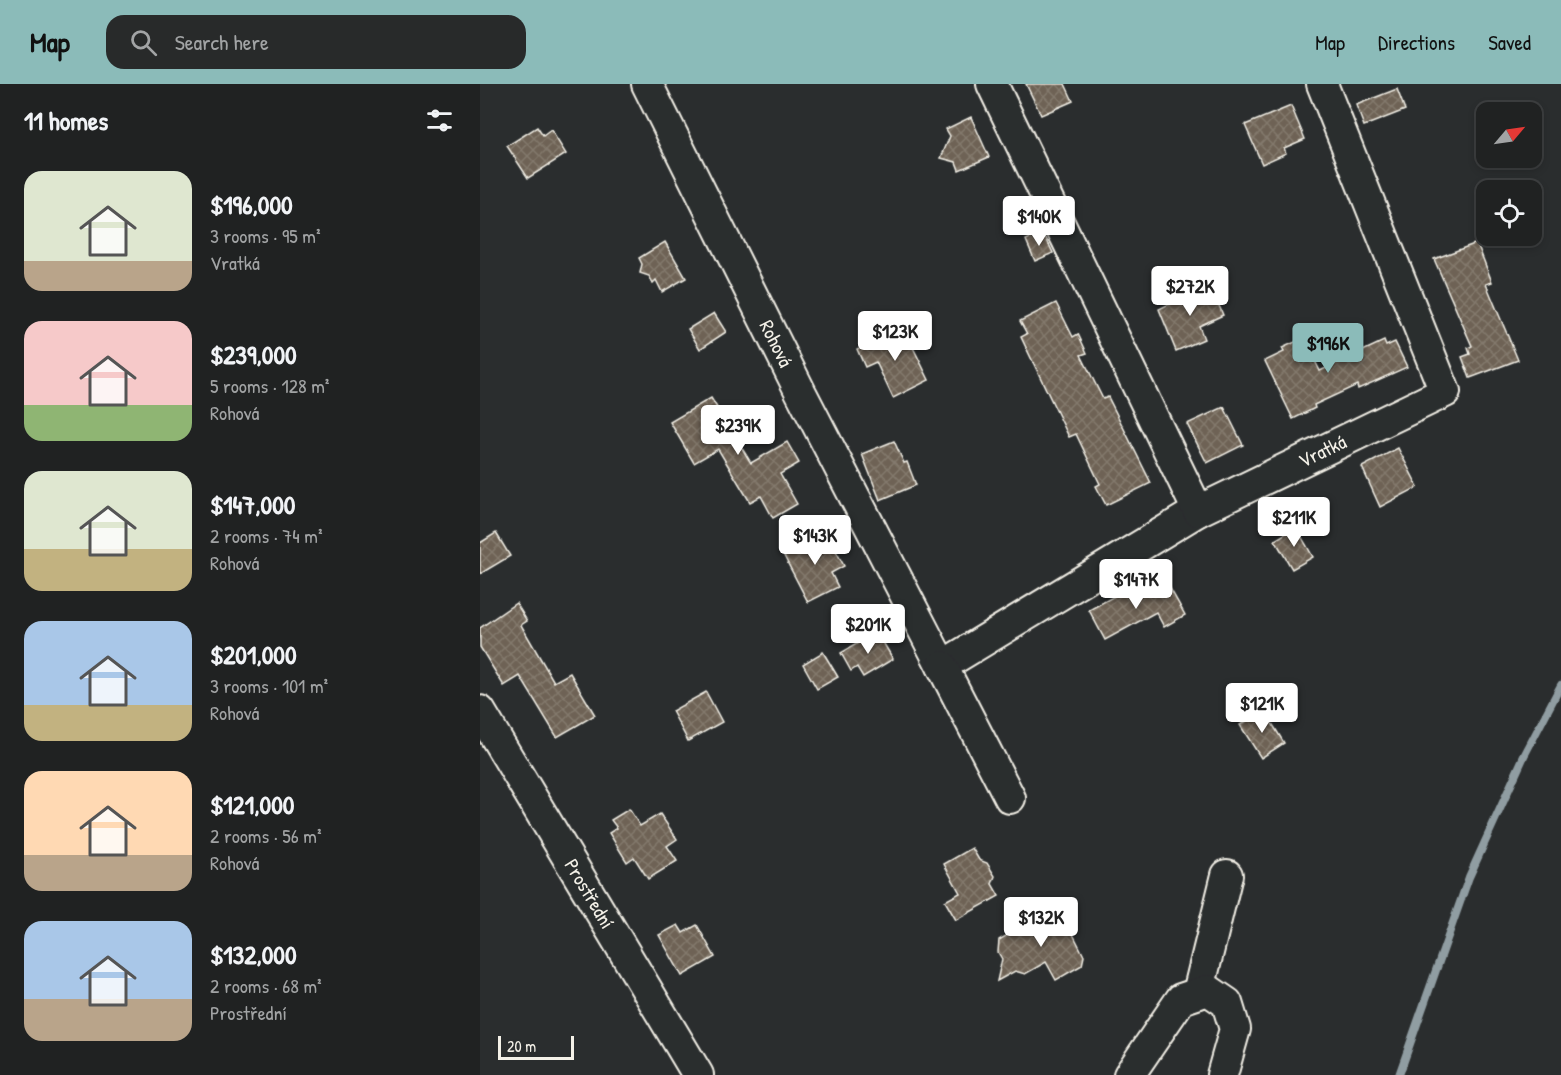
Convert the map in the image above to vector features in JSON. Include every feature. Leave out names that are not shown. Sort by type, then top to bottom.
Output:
[{"type":"street","name":"Rohová","points":[[647,84],[801,393],[1010,798]]},
{"type":"street","points":[[942,666],[1198,511],[992,84]]},
{"type":"street","name":"Vratká","points":[[1198,511],[1445,392],[1322,84]]},
{"type":"street","name":"Prostřední","points":[[480,711],[698,1075]]},
{"type":"street","points":[[1198,993],[1227,874]]},
{"type":"street","points":[[1129,1075],[1180,999],[1208,990],[1227,1003],[1235,1029],[1222,1075]]},
{"type":"building","points":[[1026,84],[1065,84],[1073,101],[1041,115]]},
{"type":"building","points":[[1397,89],[1405,110],[1364,126],[1356,105]]},
{"type":"building","points":[[1291,106],[1305,139],[1284,148],[1286,153],[1262,164],[1245,125]]},
{"type":"building","points":[[971,117],[989,157],[959,170],[956,162],[941,158],[950,136],[946,129]]},
{"type":"building","points":[[537,127],[543,136],[551,130],[566,154],[528,178],[507,146]]},
{"type":"building","points":[[1043,232],[1053,253],[1035,261],[1026,240]]},
{"type":"building","points":[[665,242],[686,278],[662,292],[656,280],[653,283],[649,276],[640,273],[642,264],[639,258]]},
{"type":"building","points":[[1476,243],[1492,282],[1486,284],[1518,360],[1470,378],[1462,357],[1470,354],[1468,348],[1472,346],[1434,259]]},
{"type":"building","points":[[1210,284],[1223,315],[1199,326],[1204,339],[1176,351],[1159,309]]},
{"type":"building","points":[[1056,303],[1073,337],[1078,334],[1087,353],[1081,355],[1103,399],[1108,397],[1151,483],[1106,505],[1096,486],[1100,484],[1076,434],[1069,437],[1021,337],[1027,334],[1020,321]]},
{"type":"building","points":[[714,313],[726,332],[700,349],[688,329]]},
{"type":"building","points":[[903,327],[929,380],[893,398],[876,362],[865,367],[857,349]]},
{"type":"building","points":[[1304,338],[1320,371],[1384,341],[1386,346],[1395,342],[1407,367],[1358,389],[1357,385],[1314,405],[1315,408],[1293,419],[1265,361],[1284,352],[1282,348]]},
{"type":"building","points":[[711,398],[751,463],[787,442],[799,463],[780,474],[797,504],[773,518],[761,496],[750,502],[718,449],[694,463],[670,422]]},
{"type":"building","points":[[1224,407],[1243,445],[1207,463],[1187,424]]},
{"type":"building","points":[[894,441],[904,463],[907,462],[916,485],[880,500],[862,454]]},
{"type":"building","points":[[1398,448],[1418,487],[1380,507],[1362,467]]},
{"type":"building","points":[[1296,527],[1313,557],[1292,569],[1275,540]]},
{"type":"building","points":[[826,532],[844,566],[831,573],[838,587],[808,602],[783,554]]},
{"type":"building","points":[[496,533],[510,556],[480,574],[480,543]]},
{"type":"building","points":[[1166,581],[1185,615],[1164,627],[1156,612],[1105,640],[1089,610],[1129,588],[1134,599]]},
{"type":"building","points":[[516,603],[527,621],[521,625],[554,682],[570,673],[595,715],[557,737],[520,676],[504,686],[480,647],[480,628]]},
{"type":"building","points":[[877,632],[893,659],[863,677],[857,667],[851,671],[841,653]]},
{"type":"building","points":[[823,652],[838,677],[817,689],[803,664]]},
{"type":"building","points":[[706,692],[722,722],[688,741],[672,711]]},
{"type":"building","points":[[1264,710],[1284,743],[1261,758],[1240,725]]},
{"type":"building","points":[[629,809],[640,826],[660,814],[677,839],[667,846],[677,861],[648,879],[634,857],[627,862],[609,833],[617,828],[611,820]]},
{"type":"building","points":[[972,848],[979,860],[987,863],[995,876],[992,884],[999,896],[956,920],[945,901],[960,893],[944,864]]},
{"type":"building","points":[[1052,910],[1060,912],[1073,934],[1084,956],[1082,965],[1056,980],[1046,962],[1025,974],[1015,971],[997,981],[1002,959],[998,952],[999,940]]},
{"type":"building","points":[[678,925],[683,933],[697,925],[715,957],[682,976],[659,935]]},
{"type":"waterway","points":[[1399,1075],[1469,877],[1524,756],[1561,685]]}]
